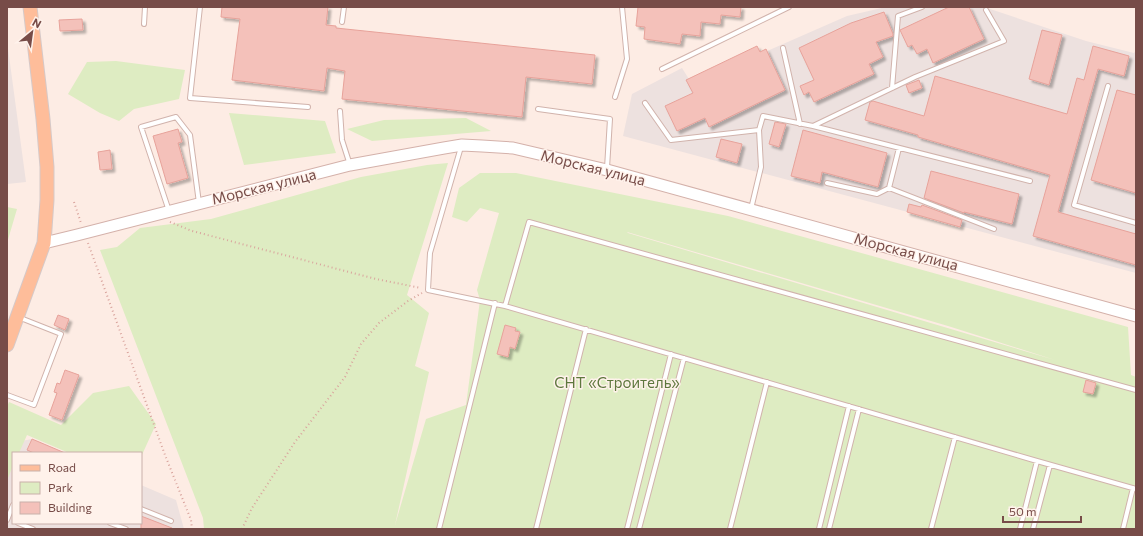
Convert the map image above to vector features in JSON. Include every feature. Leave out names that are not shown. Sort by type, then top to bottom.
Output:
[{"type":"main road","points":[[7,345],[44,243],[47,200],[47,167],[43,119],[30,7]]},
{"type":"street","name":"Морская улица","points":[[44,243],[350,165],[462,145],[513,148],[607,170],[1136,316]]},
{"type":"lane","points":[[144,24],[146,7]]},
{"type":"lane","points":[[200,7],[190,98],[308,107]]},
{"type":"lane","points":[[342,22],[344,7]]},
{"type":"lane","points":[[615,97],[627,58],[622,7]]},
{"type":"lane","points":[[662,69],[789,7]]},
{"type":"lane","points":[[892,88],[898,16],[922,7]]},
{"type":"lane","points":[[813,126],[915,77],[1004,41],[986,10]]},
{"type":"lane","points":[[784,48],[800,124]]},
{"type":"lane","points":[[1108,86],[1074,205],[1136,223]]},
{"type":"lane","points":[[645,103],[671,140],[759,130]]},
{"type":"lane","points":[[538,110],[610,119],[607,170]]},
{"type":"lane","points":[[340,111],[342,140],[350,165]]},
{"type":"lane","points":[[751,209],[761,167],[759,130],[763,116],[813,126],[1030,181]]},
{"type":"lane","points":[[169,212],[141,127],[176,117],[190,135],[199,204]]},
{"type":"lane","points":[[462,145],[430,252],[428,290],[505,306],[1134,489],[1123,529]]},
{"type":"lane","points":[[889,188],[899,148]]},
{"type":"lane","points":[[827,183],[877,194],[889,188],[994,229]]},
{"type":"lane","points":[[505,306],[529,222],[1136,390]]},
{"type":"lane","points":[[439,529],[495,304]]},
{"type":"lane","points":[[7,395],[34,406],[62,334],[18,317]]},
{"type":"lane","points":[[536,529],[586,329]]},
{"type":"lane","points":[[627,529],[671,354]]},
{"type":"lane","points":[[639,529],[684,358]]},
{"type":"lane","points":[[730,529],[767,382]]},
{"type":"lane","points":[[819,529],[849,406]]},
{"type":"lane","points":[[829,529],[859,409]]},
{"type":"lane","points":[[931,529],[955,437]]},
{"type":"lane","points":[[1020,529],[1037,461]]},
{"type":"lane","points":[[1033,529],[1050,465]]},
{"type":"lane","points":[[7,520],[12,508]]},
{"type":"lane","points":[[142,509],[171,521]]},
{"type":"lane","points":[[20,524],[33,529]]},
{"type":"lane","points":[[113,524],[126,529]]},
{"type":"path","points":[[74,202],[162,447],[191,520],[192,529]]},
{"type":"path","points":[[154,215],[192,232],[376,279],[428,290]]},
{"type":"path","points":[[242,529],[252,508],[295,442],[345,377],[361,344],[379,323],[408,301],[428,290]]},
{"type":"shaded area","points":[[886,7],[984,7],[1086,41],[1134,53],[1136,50],[1136,273],[623,136],[632,94],[682,68],[692,84],[847,16]]},
{"type":"shaded area","points":[[7,41],[26,182],[7,184]]},
{"type":"shaded area","points":[[32,439],[63,452],[12,452],[12,524],[142,524],[142,485],[176,500],[184,529],[7,529],[7,463],[16,442]]},
{"type":"green space","points":[[116,61],[185,70],[179,99],[134,109],[119,121],[100,113],[68,94],[87,62]]},
{"type":"green space","points":[[229,113],[325,121],[336,153],[244,165]]},
{"type":"green space","points":[[466,118],[491,131],[372,141],[347,129],[384,120]]},
{"type":"green space","name":"СНТ «Строитель»","points":[[448,163],[407,295],[429,313],[415,366],[429,372],[395,525],[426,419],[466,405],[480,300],[477,290],[499,213],[480,208],[467,222],[452,217],[459,188],[480,173],[516,173],[728,216],[1128,327],[1131,375],[1136,377],[1136,529],[204,529],[203,518],[100,250],[117,247],[140,228],[211,219],[361,177],[427,165]],"holes":[[[627,232],[948,326],[1055,360]]]},
{"type":"green space","points":[[7,207],[17,209],[7,243]]},
{"type":"green space","points":[[129,386],[156,424],[142,455],[142,452],[67,452],[27,435],[19,452],[12,452],[12,468],[7,480],[7,407],[9,402],[61,425],[93,393]]},
{"type":"building","points":[[222,7],[328,7],[326,25],[336,26],[336,28],[595,55],[592,84],[526,77],[522,117],[342,99],[345,71],[327,68],[324,91],[232,80],[240,19],[221,17]]},
{"type":"building","points":[[638,7],[741,7],[740,17],[721,15],[720,24],[701,22],[700,36],[682,34],[680,44],[644,39],[645,27],[636,26]]},
{"type":"building","points":[[949,7],[969,7],[984,39],[933,63],[927,49],[917,54],[912,45],[908,47],[900,30]]},
{"type":"building","points":[[884,12],[893,36],[876,42],[883,57],[869,64],[874,74],[814,102],[809,92],[804,95],[800,86],[814,80],[799,48],[851,23]]},
{"type":"building","points":[[82,19],[83,30],[60,31],[59,20]]},
{"type":"building","points":[[1042,30],[1062,35],[1049,85],[1029,79]]},
{"type":"building","points":[[757,46],[760,52],[766,49],[785,90],[709,127],[705,118],[677,131],[665,106],[693,93],[686,80]]},
{"type":"building","points":[[1093,46],[1129,56],[1124,76],[1098,69],[1058,212],[1136,234],[1136,265],[1033,236],[1050,175],[865,120],[870,102],[873,101],[924,116],[935,76],[1067,114],[1077,78],[1084,80]]},
{"type":"building","points":[[919,80],[922,88],[909,93],[906,85]]},
{"type":"building","points":[[1117,90],[1136,95],[1136,193],[1091,180]]},
{"type":"building","points":[[775,122],[786,124],[779,147],[769,144]]},
{"type":"building","points":[[178,129],[182,142],[178,143],[188,178],[167,184],[153,136]]},
{"type":"building","points":[[803,130],[887,153],[878,187],[822,172],[820,183],[791,176]]},
{"type":"building","points":[[721,139],[742,144],[737,163],[716,157]]},
{"type":"building","points":[[110,150],[112,169],[100,170],[98,152]]},
{"type":"building","points":[[931,171],[1019,194],[1012,224],[964,213],[924,198]]},
{"type":"building","points":[[909,204],[921,207],[922,205],[962,220],[960,227],[907,212]]},
{"type":"building","points":[[58,315],[69,319],[65,330],[54,325]]},
{"type":"building","points":[[505,325],[516,328],[515,331],[520,332],[515,349],[510,347],[508,357],[497,354]]},
{"type":"building","points":[[65,370],[79,375],[62,420],[49,415],[57,393],[54,392],[57,383],[60,384]]},
{"type":"building","points":[[1086,380],[1096,383],[1093,394],[1083,392]]},
{"type":"building","points":[[32,439],[63,452],[32,452],[27,450]]},
{"type":"building","points":[[142,516],[172,528],[172,529],[141,529]]}]
